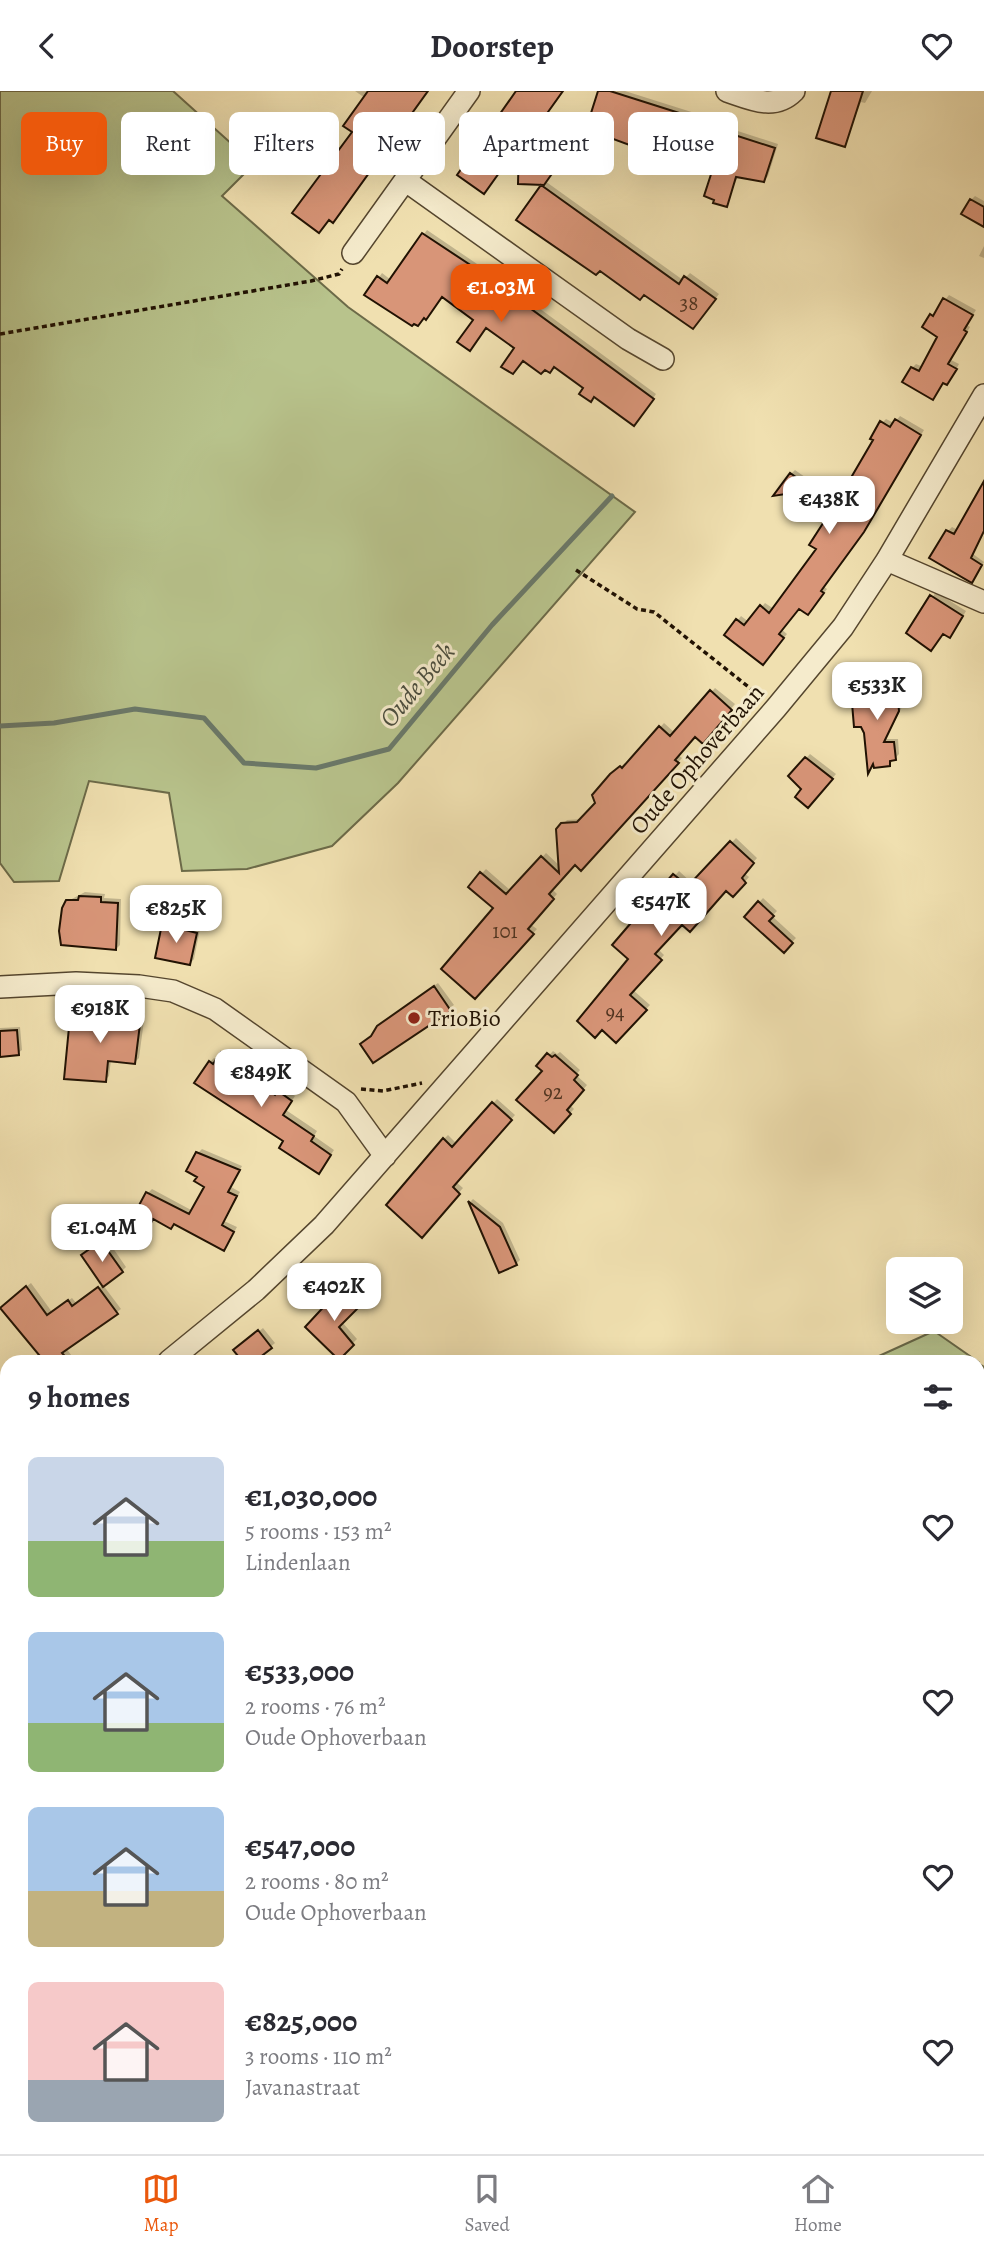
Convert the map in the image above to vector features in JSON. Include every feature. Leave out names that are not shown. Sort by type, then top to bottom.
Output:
[{"type":"street","points":[[353,253],[469,91]]},
{"type":"street","points":[[727,91],[765,103],[784,100],[794,91]]},
{"type":"street","points":[[406,181],[628,339],[663,359]]},
{"type":"street","name":"Oude Ophoverbaan","points":[[176,1355],[266,1280],[324,1225],[776,708],[843,627],[887,560],[984,394]]},
{"type":"street","points":[[887,560],[984,602]]},
{"type":"street","points":[[0,987],[76,983],[139,986],[173,991],[215,1009],[346,1102],[385,1156]]},
{"type":"path","points":[[0,334],[311,281],[339,274],[353,253]]},
{"type":"path","points":[[576,570],[637,609],[653,613],[776,708]]},
{"type":"path","points":[[359,1089],[383,1091],[423,1083]]},
{"type":"green space","points":[[0,91],[173,91],[196,112],[121,112],[121,175],[215,175],[215,129],[229,141],[229,175],[243,175],[222,196],[348,307],[635,512],[398,783],[332,846],[247,869],[182,871],[169,793],[89,781],[59,881],[14,882],[0,863]]},
{"type":"green space","points":[[927,1334],[938,1334],[968,1355],[881,1355]]},
{"type":"building","points":[[368,91],[428,91],[413,112],[353,112]]},
{"type":"building","points":[[516,91],[563,91],[548,112],[501,112]]},
{"type":"building","points":[[598,91],[610,91],[676,112],[628,112],[628,144],[614,139],[614,112],[591,112]]},
{"type":"building","points":[[831,91],[863,91],[845,147],[816,138]]},
{"type":"building","points":[[353,112],[353,175],[368,175],[333,223],[329,220],[319,233],[292,213],[320,175],[339,175],[339,150],[352,132],[343,126]]},
{"type":"building","points":[[738,136],[775,148],[764,182],[736,177],[727,207],[713,203],[714,200],[704,196],[711,175],[738,175]]},
{"type":"building","points":[[459,172],[459,175],[498,175],[484,194],[457,175]]},
{"type":"building","points":[[518,175],[551,175],[544,185],[518,184]]},
{"type":"building","points":[[541,185],[679,284],[684,276],[716,299],[693,329],[644,295],[640,300],[600,271],[596,275],[516,220]]},
{"type":"building","points":[[970,199],[984,207],[984,227],[961,214]]},
{"type":"building","points":[[422,233],[481,272],[475,281],[497,298],[504,289],[654,399],[634,426],[594,397],[591,402],[579,394],[583,388],[554,367],[550,373],[545,370],[541,374],[523,361],[513,374],[501,367],[514,348],[486,328],[470,351],[457,342],[473,320],[442,297],[426,320],[424,318],[418,326],[412,326],[364,295],[377,276],[387,283]]},
{"type":"building","points":[[943,298],[973,315],[964,330],[967,332],[948,364],[957,369],[947,385],[943,383],[933,400],[902,382],[911,367],[919,371],[937,337],[922,327],[930,314],[933,316]]},
{"type":"building","points":[[895,419],[921,435],[864,532],[821,591],[824,593],[808,615],[799,609],[779,634],[784,638],[763,665],[724,635],[736,619],[744,625],[760,605],[769,613],[816,549],[809,545],[827,517],[792,493],[773,496],[790,473],[835,505],[873,440],[870,439],[880,421],[890,427]]},
{"type":"building","points":[[984,481],[984,531],[971,558],[982,565],[972,583],[929,558],[946,530],[954,534]]},
{"type":"building","points":[[930,595],[963,616],[950,638],[943,634],[931,651],[906,633]]},
{"type":"building","points":[[890,683],[890,690],[908,690],[898,700],[899,711],[884,742],[894,742],[896,760],[890,761],[890,766],[874,768],[873,764],[868,774],[864,733],[861,727],[854,727],[852,703],[856,702],[866,686]]},
{"type":"building","points":[[710,690],[732,710],[703,744],[695,737],[675,760],[679,763],[581,871],[575,865],[549,894],[554,899],[528,929],[534,934],[475,999],[441,969],[493,908],[468,887],[480,872],[506,894],[541,856],[559,873],[556,829],[561,823],[577,822],[595,803],[592,795],[610,774],[620,766],[622,768],[659,726],[670,736]]},
{"type":"building","points":[[805,757],[833,779],[808,808],[795,797],[801,789],[788,776]]},
{"type":"building","points":[[730,841],[754,863],[742,878],[746,883],[733,897],[726,891],[690,932],[682,925],[655,954],[662,960],[630,995],[647,1010],[616,1043],[602,1030],[595,1038],[577,1021],[628,959],[612,945],[673,874],[688,886]]},
{"type":"building","points":[[79,896],[101,897],[101,902],[118,903],[116,950],[61,945],[59,931],[62,908],[66,900],[78,900]]},
{"type":"building","points":[[758,901],[774,916],[769,921],[793,943],[784,953],[744,917]]},
{"type":"building","points":[[162,924],[197,933],[190,965],[155,958]]},
{"type":"building","name":"TrioBio","points":[[434,986],[451,1011],[373,1063],[360,1044],[371,1036],[377,1026]]},
{"type":"building","points":[[100,1012],[141,1016],[135,1064],[108,1061],[106,1082],[64,1079],[70,1017],[92,1019]]},
{"type":"building","points":[[17,1030],[19,1055],[0,1057],[0,1031]]},
{"type":"building","points":[[221,1052],[243,1066],[240,1071],[275,1095],[278,1091],[292,1101],[283,1115],[314,1136],[311,1141],[331,1155],[319,1174],[279,1148],[283,1141],[194,1083],[209,1061],[213,1064]]},
{"type":"building","points":[[547,1053],[552,1057],[555,1055],[578,1075],[574,1080],[584,1090],[567,1110],[571,1114],[554,1133],[516,1100],[542,1071],[536,1066]]},
{"type":"building","points":[[492,1102],[512,1120],[453,1187],[460,1194],[422,1238],[386,1205],[443,1138],[452,1147]]},
{"type":"building","points":[[196,1152],[240,1170],[228,1192],[237,1196],[222,1225],[234,1232],[224,1251],[174,1224],[171,1229],[153,1219],[146,1233],[128,1226],[146,1192],[189,1214],[204,1187],[194,1181],[197,1177],[186,1171]]},
{"type":"building","points":[[468,1201],[500,1227],[517,1265],[499,1273]]},
{"type":"building","points":[[101,1241],[123,1272],[103,1287],[81,1255]]},
{"type":"building","points":[[26,1286],[47,1315],[68,1300],[72,1306],[98,1287],[118,1314],[62,1353],[64,1355],[39,1355],[0,1308]]},
{"type":"building","points":[[342,1287],[360,1306],[339,1327],[354,1345],[344,1355],[334,1355],[305,1327]]},
{"type":"building","points":[[258,1330],[272,1348],[263,1355],[237,1355],[233,1350]]},
{"type":"waterway","name":"Oude Beek","points":[[0,726],[54,723],[135,709],[204,718],[244,763],[316,768],[389,749],[492,625],[612,496]]},
{"type":"place","name":"TrioBio","points":[[414,1018]]}]
